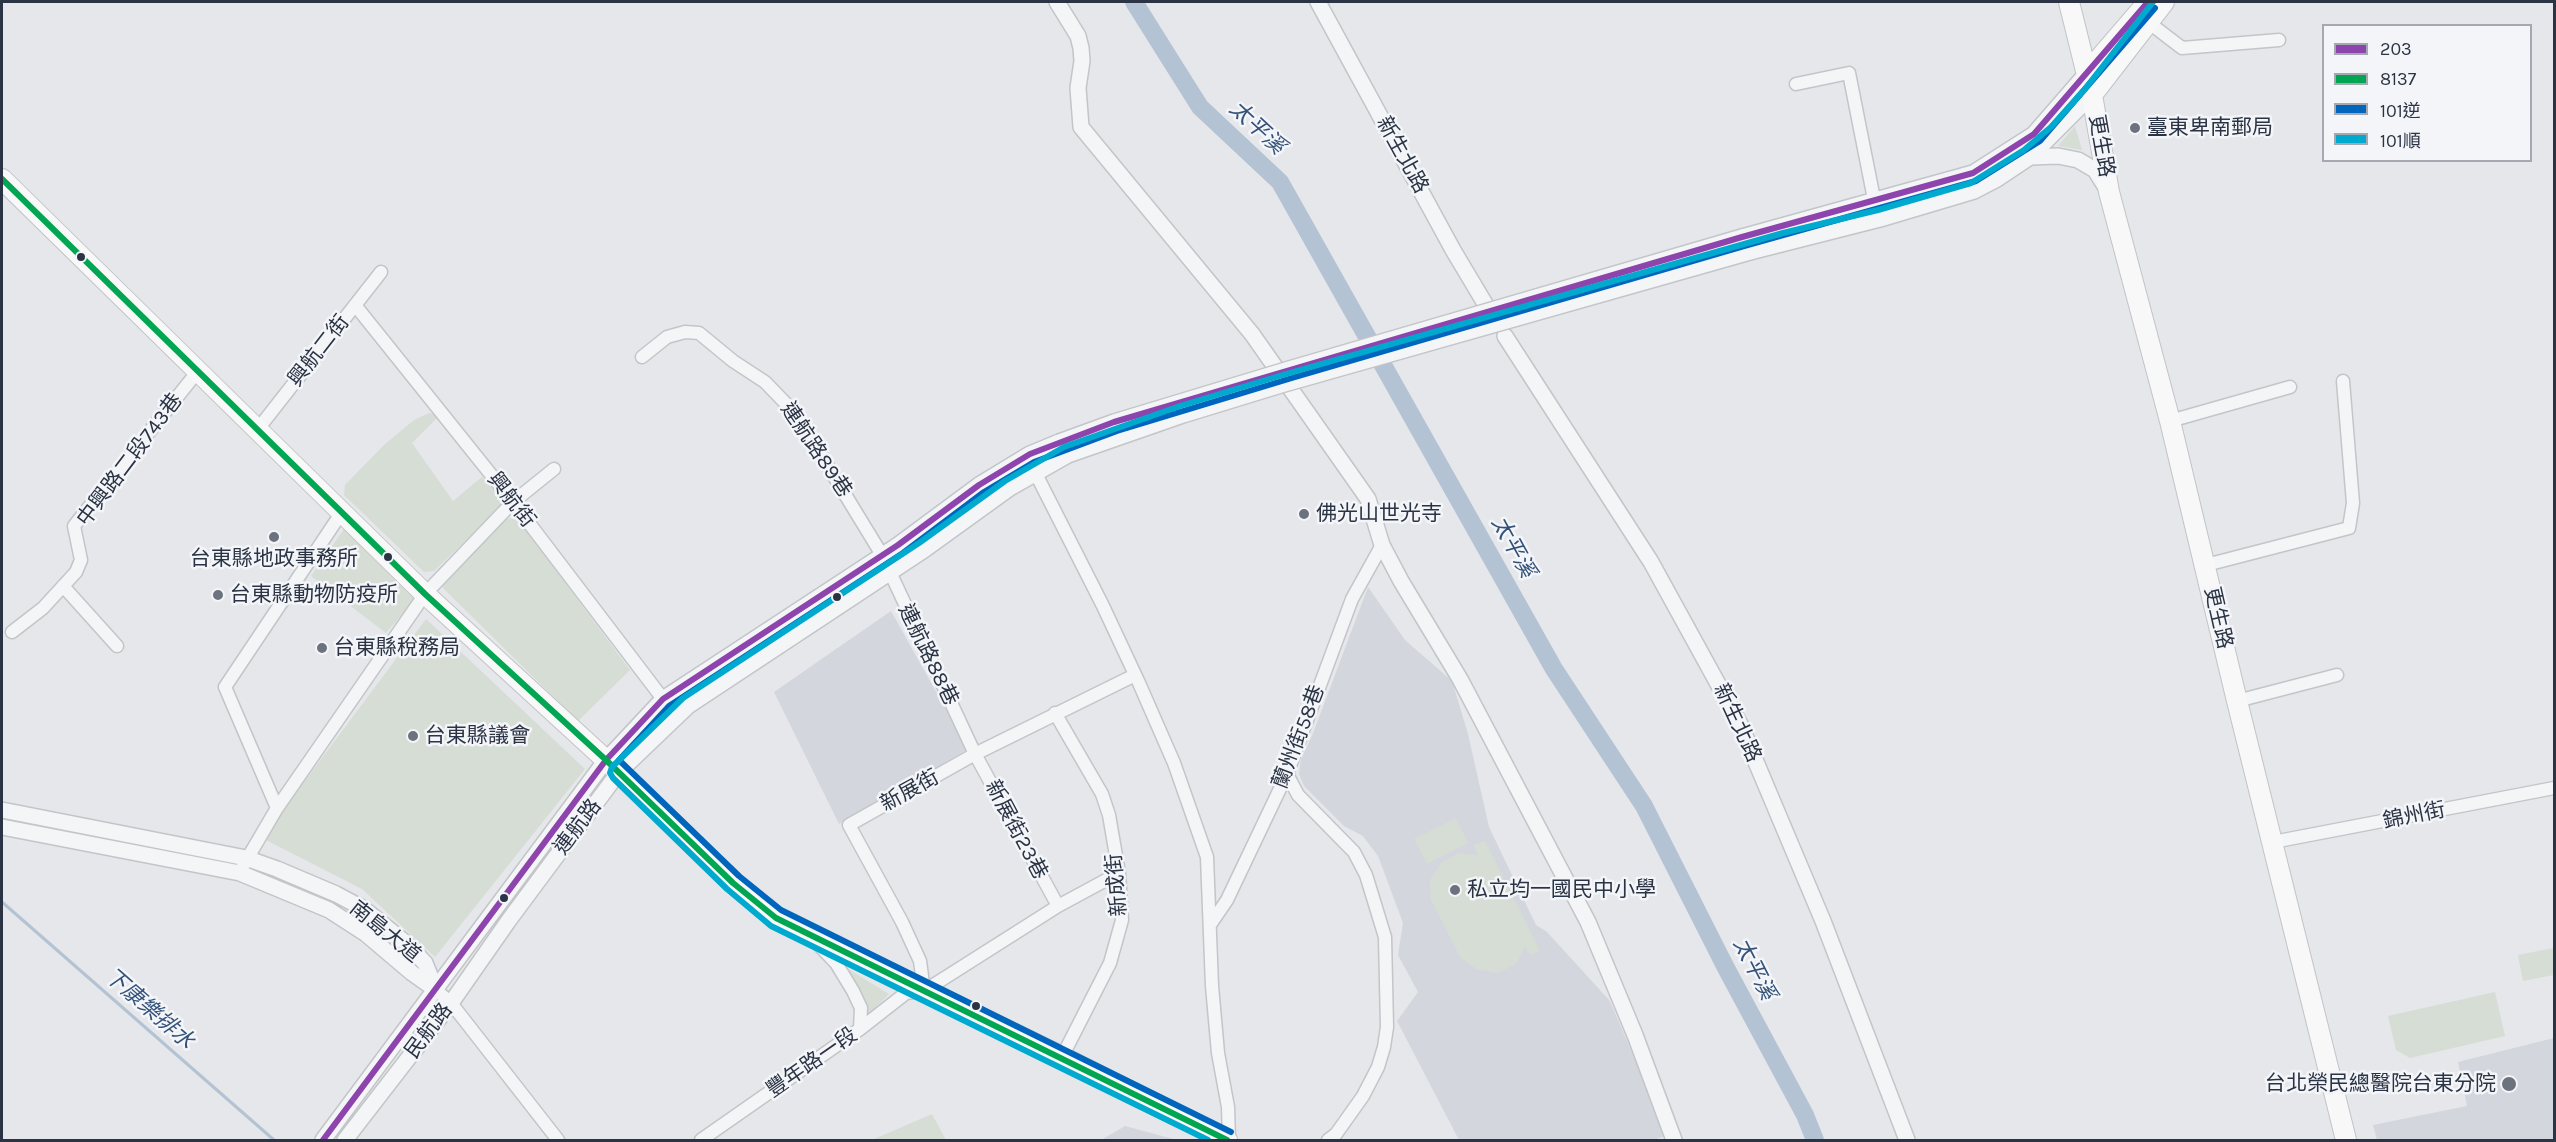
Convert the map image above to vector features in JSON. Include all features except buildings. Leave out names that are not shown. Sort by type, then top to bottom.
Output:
[{"type":"main road","name":"更生路","points":[[2069,2],[2092,95],[2109,192],[2170,421],[2346,1140]]},
{"type":"main road","points":[[2087,73],[2148,2]]},
{"type":"main road","points":[[2092,95],[2164,2]]},
{"type":"main road","points":[[2,179],[425,594],[612,766],[733,883],[776,918],[1228,1140]]},
{"type":"street","points":[[1057,2],[1078,36],[1081,48],[1082,61],[1078,88],[1082,127],[1252,334],[1368,499],[1382,545],[1465,689],[1588,922],[1635,1035],[1674,1140]]},
{"type":"street","name":"新生北路","points":[[1318,2],[1453,250],[1487,307]]},
{"type":"street","points":[[2148,22],[2181,48],[2280,40]]},
{"type":"street","points":[[1796,84],[1849,73],[1874,199]]},
{"type":"street","points":[[1064,448],[1114,422],[1289,369],[1874,199],[1973,173],[2034,134],[2087,73]]},
{"type":"street","points":[[1064,448],[1750,252],[1880,219],[1958,196],[1997,179],[2030,157],[2092,95]]},
{"type":"street","points":[[2030,157],[2058,156],[2078,160],[2095,170],[2109,192]]},
{"type":"street","points":[[1956,177],[1958,196]]},
{"type":"street","name":"興航二街","points":[[258,429],[381,272]]},
{"type":"street","name":"興航街","points":[[355,305],[513,501],[663,699]]},
{"type":"street","name":"連航路89巷","points":[[642,357],[667,337],[685,332],[699,333],[733,361],[765,382],[796,414],[882,555]]},
{"type":"street","name":"新生北路","points":[[1506,336],[1651,562],[1740,724],[1828,932],[1908,1140]]},
{"type":"street","name":"中興路二段743巷","points":[[12,632],[43,608],[76,572],[81,560],[74,526],[198,371]]},
{"type":"street","points":[[2206,565],[2349,528],[2353,503],[2343,381]]},
{"type":"street","points":[[2170,421],[2290,387]]},
{"type":"street","name":"連航路","points":[[493,910],[612,766],[663,699],[882,555],[979,485],[1030,454],[1064,448]]},
{"type":"street","name":"連航路","points":[[509,920],[612,766],[688,706],[889,573],[1010,488],[1036,474],[1064,448]]},
{"type":"street","points":[[1030,454],[1036,474],[1135,675],[1176,768],[1202,840],[1206,857],[1218,1053],[1228,1107],[1228,1140]]},
{"type":"street","points":[[240,873],[246,858],[277,808],[425,594],[513,501],[554,469]]},
{"type":"street","points":[[277,808],[225,687],[342,512]]},
{"type":"street","name":"蘭州街58巷","points":[[1210,925],[1227,900],[1287,774],[1352,599],[1382,545]]},
{"type":"street","name":"連航路88巷","points":[[882,555],[975,754]]},
{"type":"street","points":[[63,585],[117,646]]},
{"type":"street","points":[[761,636],[770,652]]},
{"type":"street","name":"新展街","points":[[924,991],[920,961],[902,922],[849,825],[975,754],[1135,675]]},
{"type":"street","points":[[2237,701],[2337,675]]},
{"type":"street","name":"新成街","points":[[1055,713],[1102,795],[1113,831],[1122,920],[1110,963],[1062,1057]]},
{"type":"street","name":"新展街23巷","points":[[975,754],[1058,906]]},
{"type":"street","points":[[1287,774],[1298,795],[1353,852],[1366,875],[1385,937],[1387,1027],[1384,1047],[1378,1067],[1363,1096],[1336,1134],[1328,1140]]},
{"type":"street","name":"錦州街","points":[[2273,842],[2554,788]]},
{"type":"street","name":"南島大道","points":[[2,810],[246,858],[296,877],[364,909],[407,944],[425,963],[436,990]]},
{"type":"street","name":"南島大道","points":[[2,827],[240,873],[329,910],[366,934],[436,990]]},
{"type":"street","name":"豐年路一段","points":[[701,1140],[860,1029],[906,993],[924,991],[1058,906],[1119,873]]},
{"type":"street","name":"民航路","points":[[323,1140],[493,910]]},
{"type":"street","name":"民航路","points":[[345,1140],[451,1003],[509,920]]},
{"type":"street","points":[[814,938],[836,963],[853,991],[861,1008],[860,1029]]},
{"type":"street","points":[[436,990],[451,1003],[558,1140]]},
{"type":"shaded area","points":[[2075,126],[2082,150],[2058,146]]},
{"type":"shaded area","points":[[429,413],[439,416],[412,443],[453,501],[482,477],[502,499],[500,507],[434,571],[424,572],[344,495],[345,485],[384,445],[414,420]]},
{"type":"shaded area","points":[[514,518],[522,525],[630,670],[578,721],[443,588],[444,581],[507,519]]},
{"type":"shaded area","points":[[344,529],[416,598],[386,633],[311,576]]},
{"type":"shaded area","name":"私立均一國民中小學","points":[[1368,587],[1405,640],[1452,681],[1468,734],[1489,827],[1536,925],[1547,932],[1610,1001],[1667,1135],[1654,1140],[1459,1140],[1397,1021],[1418,992],[1398,955],[1403,923],[1378,856],[1363,836],[1344,826],[1304,786],[1299,774],[1301,759],[1312,736]]},
{"type":"shaded area","points":[[891,611],[968,749],[839,824],[774,692]]},
{"type":"shaded area","points":[[426,619],[585,769],[435,957],[362,889],[262,838]]},
{"type":"shaded area","points":[[1456,818],[1468,843],[1427,864],[1414,839]]},
{"type":"shaded area","points":[[1485,841],[1540,951],[1530,955],[1525,946],[1517,963],[1498,973],[1476,969],[1460,957],[1431,900],[1430,891],[1430,880],[1441,863],[1458,853],[1478,855],[1473,845]]},
{"type":"shaded area","points":[[2554,948],[2554,975],[2523,981],[2518,955]]},
{"type":"shaded area","points":[[845,967],[889,994],[867,1016],[866,1010]]},
{"type":"shaded area","points":[[2495,992],[2505,1036],[2410,1058],[2396,1050],[2388,1016]]},
{"type":"shaded area","name":"台北榮民總醫院台東分院","points":[[2554,1038],[2554,1140],[2377,1140],[2373,1125],[2467,1106],[2458,1062]]},
{"type":"shaded area","points":[[932,1114],[946,1140],[872,1140]]},
{"type":"shaded area","points":[[1125,1126],[1177,1140],[1101,1140]]},
{"type":"waterway","name":"太平溪","points":[[1134,2],[1200,107],[1280,182],[1554,669],[1644,806],[1726,968],[1805,1115],[1815,1140]]},
{"type":"waterway","name":"下康樂排水","points":[[2,902],[274,1140]]},
{"type":"transit line","name":"203","points":[[323,1140],[606,760],[663,699],[898,545],[979,485],[1030,454],[1114,422],[1742,237],[1973,173],[2034,134],[2148,2]]},
{"type":"transit line","name":"101順","points":[[1208,1140],[771,926],[727,889],[613,778],[610,773],[612,767],[683,698],[919,543],[1005,481],[1064,447],[1180,406],[1279,376],[1783,233],[1878,210],[1971,183],[2024,150],[2051,127],[2085,89],[2153,2]]},
{"type":"transit line","name":"101逆","points":[[1231,1132],[781,910],[739,876],[619,760],[669,706],[903,553],[984,492],[1034,462],[1117,431],[1292,378],[1976,181],[2040,141],[2155,8]]},
{"type":"transit line","name":"8137","points":[[2,179],[425,594],[606,760],[733,883],[776,918],[1227,1140]]},
{"type":"place","name":"臺東卑南郵局","points":[[2135,128]]},
{"type":"place","name":"佛光山世光寺","points":[[1304,514]]},
{"type":"place","name":"台東縣地政事務所","points":[[274,537]]},
{"type":"place","name":"台東縣動物防疫所","points":[[218,595]]},
{"type":"place","name":"台東縣稅務局","points":[[322,648]]},
{"type":"place","name":"台東縣議會","points":[[413,736]]},
{"type":"place","name":"私立均一國民中小學","points":[[1455,890]]},
{"type":"place","name":"台北榮民總醫院台東分院","points":[[2509,1084]]}]
